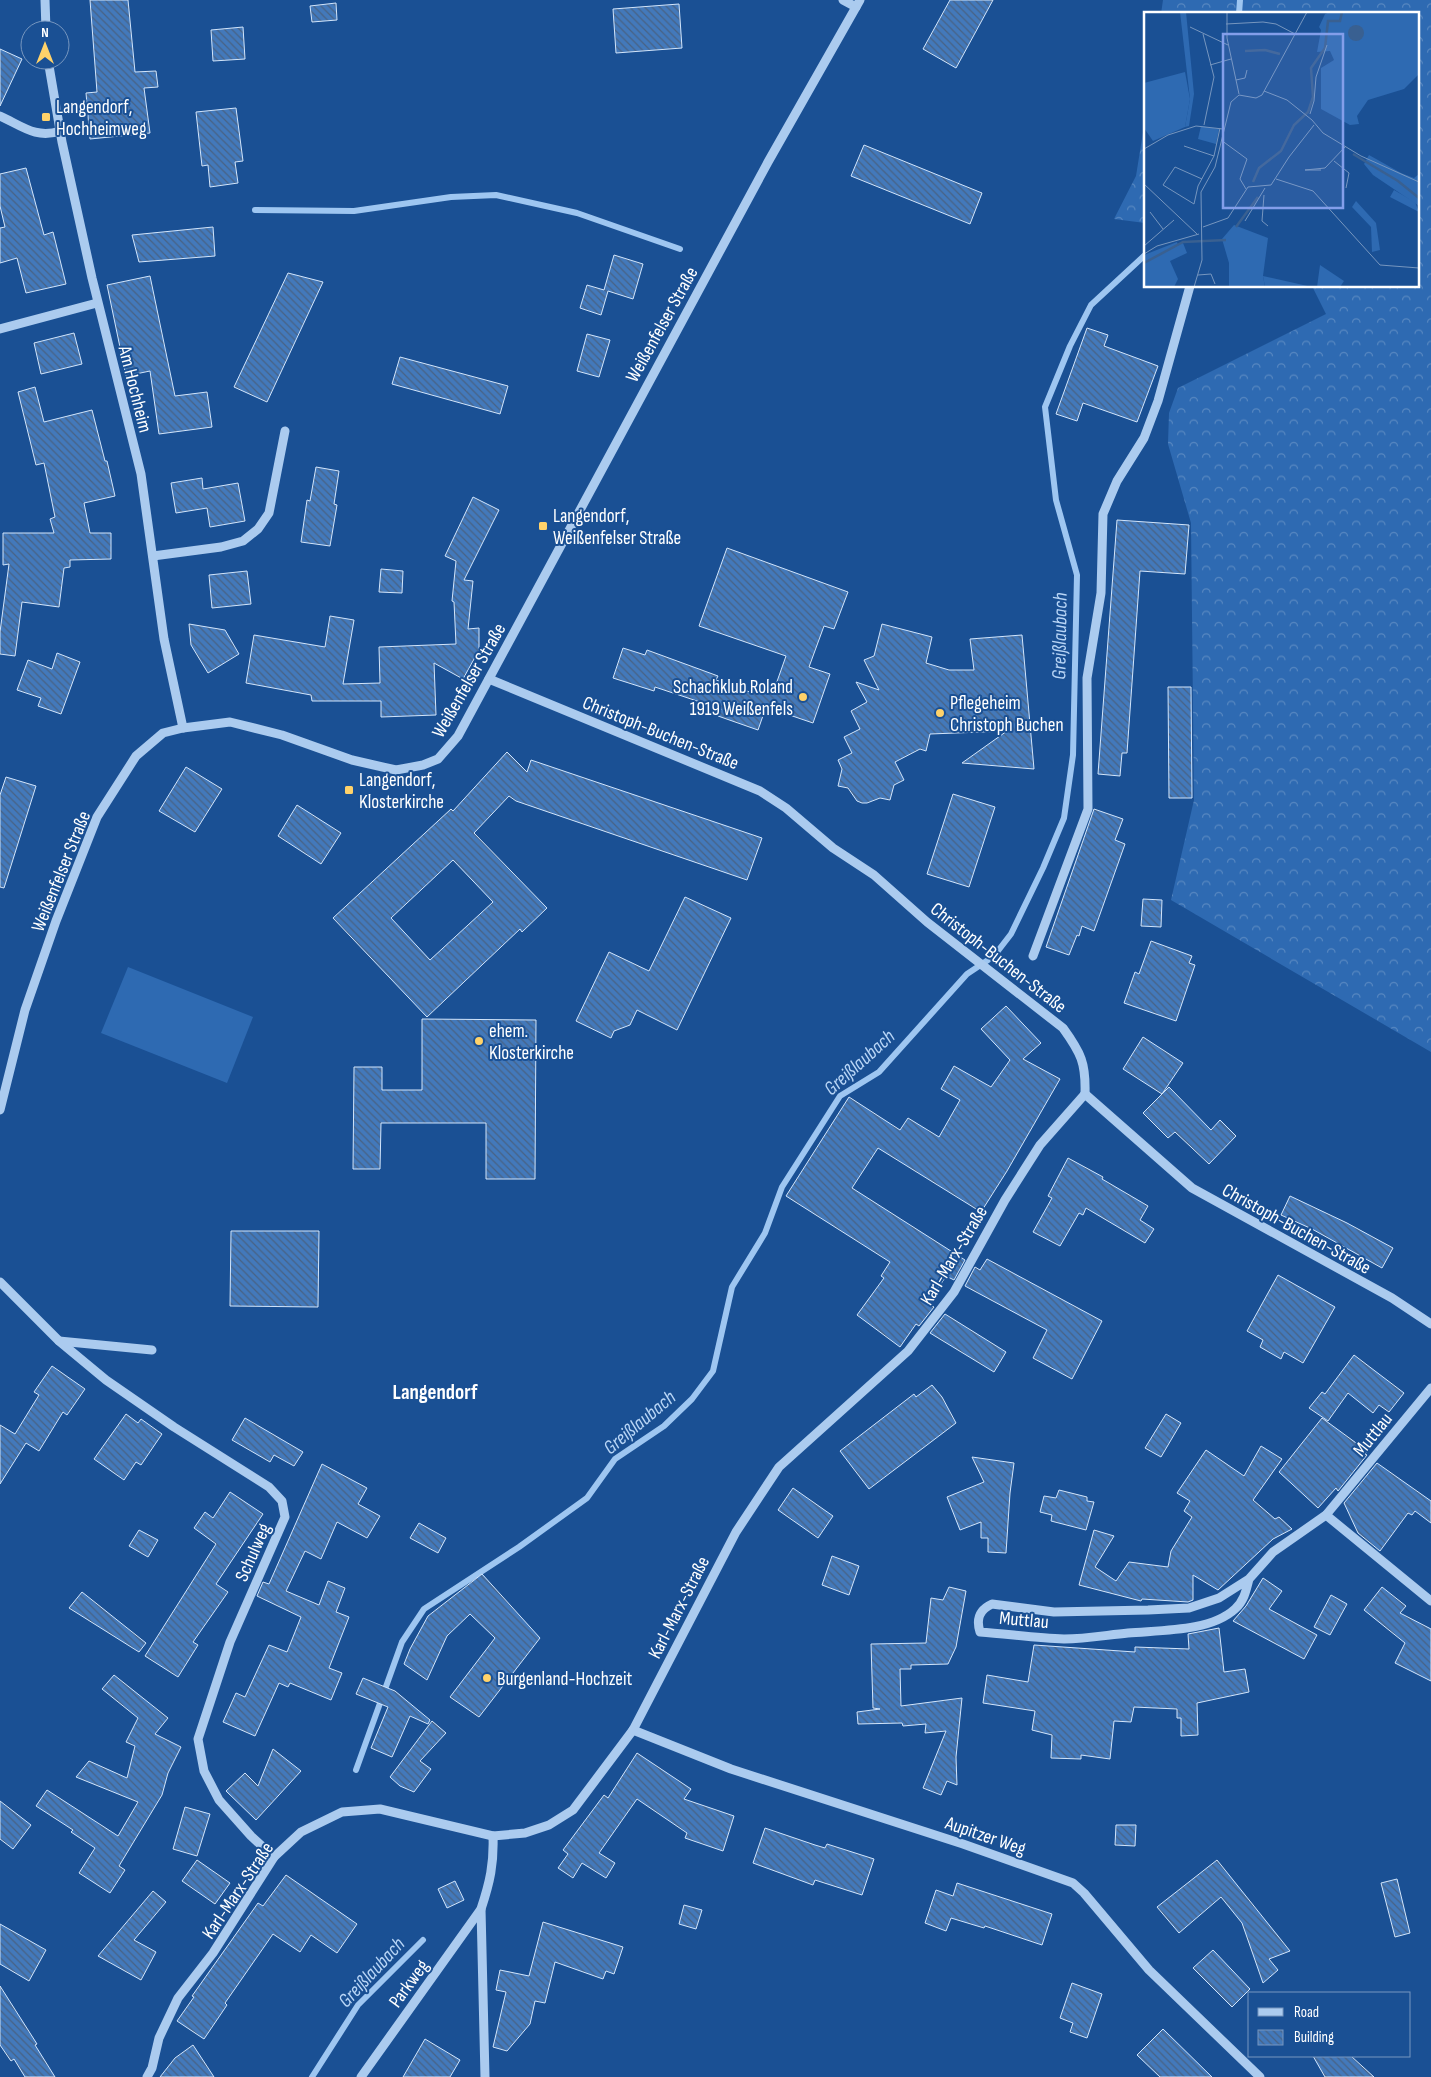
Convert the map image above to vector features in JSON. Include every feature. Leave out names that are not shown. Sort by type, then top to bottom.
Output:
[{"type":"street","points":[[45,0],[46,20]]},
{"type":"street","points":[[843,0],[858,4]]},
{"type":"street","name":"Weißenfelser Straße","points":[[0,1110],[25,1010],[56,921],[97,817],[136,756],[163,733],[184,728],[230,722],[282,735],[352,760],[396,770],[423,765],[438,759],[458,736],[758,179],[858,4]]},
{"type":"street","name":"Am Hochheim","points":[[50,70],[60,131],[97,303],[141,474],[164,639],[184,728]]},
{"type":"street","points":[[0,116],[35,132],[47,135],[60,131]]},
{"type":"street","points":[[1033,956],[1088,809],[1087,678],[1100,593],[1104,514],[1117,481],[1144,438],[1158,401],[1189,288]]},
{"type":"street","points":[[0,329],[97,303]]},
{"type":"street","points":[[153,556],[221,547],[243,541],[258,529],[269,513],[285,431]]},
{"type":"street","name":"Christoph-Buchen-Straße","points":[[489,679],[760,791],[786,808],[833,848],[874,875],[913,911],[1063,1028],[1079,1050],[1086,1072],[1085,1094],[1192,1188],[1392,1298],[1431,1324]]},
{"type":"street","name":"Karl-Marx-Straße","points":[[147,2077],[152,2068],[159,2038],[178,1998],[213,1953],[274,1857],[301,1832],[342,1812],[380,1809],[493,1836],[525,1833],[548,1825],[573,1810],[633,1730],[736,1532],[780,1467],[848,1403],[908,1351],[954,1292],[1005,1200],[1040,1145],[1085,1094]]},
{"type":"street","name":"Schulweg","points":[[0,1282],[59,1340],[106,1380],[174,1427],[269,1487],[282,1502],[285,1517],[230,1642],[198,1739],[204,1771],[219,1800],[251,1836],[274,1857]]},
{"type":"street","points":[[59,1340],[152,1350]]},
{"type":"street","name":"Muttlau","points":[[1249,1579],[1244,1598],[1234,1610],[1221,1618],[1188,1627],[1096,1638],[1062,1639],[980,1632],[978,1624],[979,1614],[985,1607],[992,1604],[1054,1612],[1190,1608],[1219,1598],[1249,1579],[1273,1552],[1326,1515],[1431,1388]]},
{"type":"street","points":[[1326,1515],[1431,1601]]},
{"type":"street","name":"Aupitzer Weg","points":[[633,1730],[731,1769],[963,1844],[1073,1883],[1084,1893],[1149,1970],[1260,2077]]},
{"type":"street","name":"Parkweg","points":[[361,2077],[481,1909],[492,1876],[494,1860],[493,1836]]},
{"type":"street","name":"Parkweg","points":[[481,1909],[485,2077]]},
{"type":"green space","points":[[1163,0],[1431,0],[1431,1052],[1171,900],[1194,800],[1191,523],[1168,444],[1169,413],[1178,388],[1326,314],[1313,288],[1418,288],[1418,12],[1161,12]]},
{"type":"green space","points":[[1144,126],[1144,223],[1114,219],[1136,176]]},
{"type":"green space","points":[[128,967],[253,1017],[227,1083],[101,1033]]},
{"type":"building","points":[[90,0],[128,0],[135,72],[156,71],[158,87],[144,88],[150,133],[90,139],[86,93],[97,92]]},
{"type":"building","points":[[950,0],[993,0],[956,68],[923,49]]},
{"type":"building","points":[[336,3],[337,20],[312,22],[310,6]]},
{"type":"building","points":[[679,4],[682,48],[616,53],[613,9]]},
{"type":"building","points":[[243,27],[245,59],[213,61],[211,30]]},
{"type":"building","points":[[0,49],[20,58],[20,63],[0,106]]},
{"type":"building","points":[[236,108],[243,161],[235,162],[238,183],[210,187],[208,165],[202,166],[196,112]]},
{"type":"building","points":[[864,145],[982,193],[970,224],[851,176]]},
{"type":"building","points":[[26,168],[44,235],[53,232],[66,284],[26,293],[17,258],[0,263],[0,228],[5,227],[0,206],[0,174]]},
{"type":"building","points":[[213,227],[215,256],[139,262],[132,235]]},
{"type":"building","points":[[614,255],[643,264],[633,299],[608,291],[601,315],[580,308],[587,285],[604,290]]},
{"type":"building","points":[[288,273],[323,282],[267,402],[234,387]]},
{"type":"building","points":[[150,276],[175,396],[207,392],[212,427],[159,434],[150,371],[126,376],[107,285]]},
{"type":"building","points":[[1087,328],[1108,335],[1104,346],[1158,366],[1137,422],[1083,403],[1077,421],[1056,414]]},
{"type":"building","points":[[74,333],[82,364],[41,374],[34,343]]},
{"type":"building","points":[[587,334],[610,340],[599,377],[577,371]]},
{"type":"building","points":[[400,357],[508,386],[500,414],[392,384]]},
{"type":"building","points":[[35,387],[44,422],[92,410],[115,496],[84,503],[90,533],[111,533],[111,559],[70,560],[70,567],[64,568],[59,607],[22,602],[15,656],[0,654],[0,632],[9,564],[3,565],[3,533],[54,533],[50,519],[55,517],[44,463],[36,465],[18,392]]},
{"type":"building","points":[[316,467],[339,471],[334,504],[337,505],[330,546],[301,542],[307,500],[310,501]]},
{"type":"building","points":[[202,478],[203,489],[238,483],[245,521],[210,527],[207,508],[176,513],[171,483]]},
{"type":"building","points":[[473,497],[499,510],[464,580],[473,581],[468,629],[479,628],[479,650],[463,679],[434,663],[436,715],[381,717],[381,701],[312,701],[311,695],[246,683],[254,635],[325,647],[330,616],[354,620],[343,684],[380,683],[379,647],[456,644],[454,602],[452,601],[456,561],[445,556]]},
{"type":"building","points":[[1117,520],[1189,525],[1185,574],[1140,571],[1127,753],[1122,753],[1120,776],[1098,774]]},
{"type":"building","points":[[727,548],[848,592],[834,629],[824,626],[809,667],[830,674],[813,723],[766,707],[758,730],[718,716],[721,709],[655,687],[654,691],[613,678],[623,648],[645,655],[647,650],[718,676],[716,680],[750,692],[753,683],[774,690],[786,656],[699,626]]},
{"type":"building","points":[[381,569],[403,571],[402,593],[379,592]]},
{"type":"building","points":[[247,571],[251,604],[212,608],[209,575]]},
{"type":"building","points":[[189,624],[225,630],[239,654],[208,673],[191,645]]},
{"type":"building","name":"Pflegeheim Christoph Buchen","points":[[882,624],[932,637],[926,663],[949,670],[974,670],[970,639],[1022,635],[1034,769],[962,763],[1007,731],[930,734],[926,751],[920,749],[895,762],[904,780],[894,785],[890,800],[880,798],[862,803],[857,801],[848,788],[838,786],[842,769],[838,760],[852,753],[844,737],[860,729],[851,711],[867,702],[856,682],[879,690],[864,660],[874,656]]},
{"type":"building","points":[[57,653],[80,662],[61,714],[38,706],[41,698],[17,690],[28,660],[52,669]]},
{"type":"building","points":[[1168,687],[1191,687],[1192,798],[1169,798]]},
{"type":"building","points":[[507,752],[527,772],[531,760],[762,838],[747,880],[516,801],[509,796],[474,833],[547,908],[522,932],[520,929],[427,1017],[333,918],[451,809],[453,811]],"holes":[[[453,860],[493,902],[430,960],[391,918]]]},
{"type":"building","points":[[186,767],[222,789],[195,832],[159,811]]},
{"type":"building","points":[[6,777],[36,786],[4,888],[0,887],[0,795]]},
{"type":"building","points":[[953,794],[995,807],[969,887],[927,874]]},
{"type":"building","points":[[297,805],[341,833],[321,864],[278,836]]},
{"type":"building","points":[[1094,809],[1123,819],[1115,840],[1125,844],[1094,931],[1082,926],[1069,955],[1046,947]]},
{"type":"building","points":[[685,897],[731,918],[677,1030],[637,1010],[630,1025],[614,1031],[611,1038],[576,1021],[609,952],[649,971]]},
{"type":"building","points":[[1143,899],[1162,900],[1161,927],[1141,926]]},
{"type":"building","points":[[1151,941],[1192,956],[1189,963],[1195,965],[1176,1021],[1124,1003],[1135,972],[1139,974]]},
{"type":"building","points":[[1006,1006],[1041,1043],[1023,1059],[1060,1079],[981,1212],[878,1148],[852,1188],[965,1260],[954,1280],[946,1276],[928,1304],[934,1307],[919,1326],[916,1324],[900,1347],[857,1315],[884,1278],[881,1276],[890,1262],[786,1196],[849,1097],[900,1130],[908,1118],[939,1137],[960,1100],[941,1089],[954,1066],[991,1087],[1010,1060],[981,1029]]},
{"type":"building","points":[[422,1019],[536,1020],[535,1179],[486,1179],[486,1123],[381,1123],[380,1169],[353,1169],[354,1067],[382,1067],[382,1090],[422,1090]]},
{"type":"building","points":[[1143,1037],[1183,1063],[1162,1094],[1123,1069]]},
{"type":"building","points":[[1169,1087],[1211,1130],[1220,1120],[1236,1136],[1209,1164],[1175,1132],[1168,1138],[1143,1113]]},
{"type":"building","points":[[1068,1158],[1103,1177],[1102,1179],[1148,1206],[1140,1220],[1154,1229],[1145,1243],[1086,1208],[1083,1215],[1079,1213],[1060,1246],[1033,1232],[1052,1198],[1048,1196]]},
{"type":"building","points":[[1290,1196],[1347,1223],[1393,1248],[1382,1268],[1312,1229],[1281,1215]]},
{"type":"building","points":[[231,1231],[319,1231],[318,1307],[230,1306]]},
{"type":"building","points":[[987,1259],[1102,1321],[1072,1379],[1033,1358],[1047,1330],[965,1286],[975,1267],[980,1270]]},
{"type":"building","points":[[1278,1275],[1335,1307],[1303,1363],[1284,1352],[1281,1359],[1260,1347],[1263,1340],[1247,1331]]},
{"type":"building","points":[[945,1314],[1006,1352],[994,1372],[930,1333]]},
{"type":"building","points":[[1354,1355],[1404,1393],[1389,1412],[1379,1405],[1373,1413],[1348,1393],[1328,1421],[1309,1408],[1322,1392],[1325,1394]]},
{"type":"building","points":[[52,1366],[85,1389],[67,1415],[63,1412],[39,1451],[26,1443],[0,1484],[0,1425],[15,1434],[39,1395],[34,1392]]},
{"type":"building","points":[[932,1385],[942,1397],[956,1423],[869,1489],[840,1451],[914,1394],[916,1397]]},
{"type":"building","points":[[126,1414],[138,1423],[141,1419],[162,1434],[141,1465],[136,1462],[124,1480],[94,1459]]},
{"type":"building","points":[[1166,1414],[1181,1423],[1161,1457],[1145,1448]]},
{"type":"building","points":[[245,1418],[303,1452],[294,1466],[274,1455],[270,1462],[232,1440]]},
{"type":"building","points":[[1322,1418],[1367,1451],[1365,1454],[1367,1455],[1338,1491],[1336,1488],[1318,1508],[1279,1472]]},
{"type":"building","points":[[1261,1446],[1282,1459],[1253,1500],[1275,1519],[1279,1517],[1292,1529],[1273,1539],[1218,1590],[1193,1575],[1193,1600],[1188,1602],[1142,1599],[1141,1601],[1079,1585],[1094,1530],[1114,1536],[1095,1567],[1116,1581],[1129,1562],[1168,1567],[1171,1551],[1192,1517],[1184,1511],[1190,1501],[1177,1493],[1206,1450],[1244,1476]]},
{"type":"building","points":[[972,1457],[1014,1463],[1006,1553],[988,1552],[988,1538],[981,1538],[981,1522],[960,1530],[947,1497],[984,1482]]},
{"type":"building","points":[[1377,1463],[1431,1501],[1431,1523],[1415,1511],[1412,1515],[1408,1513],[1380,1551],[1358,1533],[1344,1503]]},
{"type":"building","points":[[322,1464],[367,1488],[358,1504],[380,1516],[367,1538],[337,1522],[321,1559],[305,1551],[286,1591],[319,1605],[328,1581],[345,1588],[336,1612],[349,1617],[329,1668],[342,1673],[331,1700],[290,1683],[288,1687],[279,1683],[255,1736],[223,1722],[236,1693],[245,1697],[269,1645],[287,1652],[301,1617],[257,1596],[263,1582],[269,1584]]},
{"type":"building","points":[[793,1488],[833,1516],[818,1538],[778,1510]]},
{"type":"building","points":[[1059,1490],[1087,1497],[1087,1501],[1094,1502],[1086,1530],[1051,1521],[1052,1515],[1040,1512],[1044,1496],[1056,1498]]},
{"type":"building","points":[[230,1492],[263,1514],[216,1584],[228,1592],[193,1642],[198,1645],[178,1677],[145,1656],[216,1544],[194,1528],[205,1512],[213,1518]]},
{"type":"building","points":[[419,1523],[446,1538],[438,1553],[410,1538]]},
{"type":"building","points":[[139,1530],[158,1540],[148,1557],[129,1546]]},
{"type":"building","points":[[832,1556],[859,1566],[849,1595],[822,1585]]},
{"type":"building","points":[[482,1574],[540,1638],[479,1717],[450,1697],[495,1638],[470,1614],[447,1636],[427,1680],[404,1664],[428,1616]]},
{"type":"building","points":[[1263,1578],[1282,1591],[1269,1609],[1317,1635],[1304,1659],[1233,1621],[1246,1606]]},
{"type":"building","points":[[949,1587],[966,1591],[956,1647],[948,1664],[911,1665],[911,1669],[900,1669],[901,1706],[962,1698],[956,1757],[957,1785],[947,1781],[941,1795],[923,1788],[946,1731],[925,1733],[926,1724],[903,1726],[902,1723],[858,1724],[857,1712],[880,1709],[873,1708],[871,1644],[926,1643],[931,1598],[943,1600]]},
{"type":"building","points":[[1382,1587],[1406,1606],[1400,1613],[1431,1629],[1431,1681],[1395,1663],[1405,1643],[1364,1610]]},
{"type":"building","points":[[82,1592],[146,1643],[139,1652],[69,1608]]},
{"type":"building","points":[[1331,1595],[1347,1604],[1330,1635],[1314,1627]]},
{"type":"building","points":[[1219,1628],[1224,1672],[1245,1669],[1249,1692],[1197,1703],[1198,1735],[1181,1736],[1181,1718],[1177,1718],[1177,1709],[1134,1707],[1131,1722],[1114,1721],[1110,1759],[1081,1755],[1081,1759],[1051,1758],[1052,1735],[1032,1730],[1035,1711],[983,1703],[987,1675],[1028,1682],[1034,1645],[1135,1652],[1135,1647],[1189,1649],[1188,1634]]},
{"type":"building","points":[[114,1675],[168,1718],[155,1734],[181,1747],[168,1773],[162,1795],[119,1866],[125,1870],[110,1893],[79,1873],[95,1848],[71,1832],[73,1830],[36,1806],[47,1790],[118,1836],[138,1802],[76,1777],[89,1761],[127,1778],[135,1746],[126,1742],[138,1718],[102,1689]]},
{"type":"building","points":[[363,1678],[395,1691],[430,1720],[428,1724],[410,1716],[392,1757],[371,1748],[388,1707],[356,1694]]},
{"type":"building","points":[[432,1721],[446,1733],[420,1761],[431,1769],[414,1792],[400,1786],[390,1777]]},
{"type":"building","points":[[273,1749],[301,1771],[256,1820],[226,1791],[245,1773],[258,1786]]},
{"type":"building","points":[[637,1753],[691,1789],[684,1799],[734,1816],[723,1851],[685,1838],[687,1833],[637,1799],[599,1853],[615,1863],[606,1878],[582,1863],[573,1878],[558,1868],[568,1854],[563,1850],[604,1795],[608,1798]]},
{"type":"building","points":[[0,1801],[31,1825],[13,1849],[0,1839]]},
{"type":"building","points":[[185,1807],[210,1814],[197,1856],[173,1849]]},
{"type":"building","points":[[1116,1825],[1136,1825],[1135,1846],[1115,1845]]},
{"type":"building","points":[[765,1828],[825,1848],[827,1844],[874,1859],[862,1895],[815,1880],[813,1885],[753,1863]]},
{"type":"building","points":[[197,1860],[230,1883],[215,1904],[182,1881]]},
{"type":"building","points":[[1217,1860],[1290,1951],[1269,1959],[1278,1970],[1263,1983],[1242,1923],[1221,1897],[1179,1933],[1157,1907]]},
{"type":"building","points":[[286,1875],[357,1924],[337,1953],[311,1935],[300,1952],[273,1934],[225,2003],[227,2005],[204,2039],[177,2021],[194,1997],[192,1996],[258,1903],[263,1906]]},
{"type":"building","points":[[1397,1879],[1410,1933],[1395,1937],[1381,1883]]},
{"type":"building","points":[[455,1881],[464,1900],[447,1908],[438,1889]]},
{"type":"building","points":[[957,1883],[1052,1914],[1042,1945],[985,1926],[984,1928],[951,1918],[946,1931],[925,1923],[936,1890],[953,1896]]},
{"type":"building","points":[[153,1891],[166,1902],[134,1940],[156,1952],[141,1980],[98,1956]]},
{"type":"building","points":[[684,1905],[702,1910],[696,1929],[679,1924]]},
{"type":"building","points":[[543,1922],[623,1947],[614,1974],[606,1971],[603,1979],[555,1962],[545,2003],[535,2001],[530,2024],[507,2051],[493,2047],[506,1992],[496,1990],[500,1970],[529,1976]]},
{"type":"building","points":[[0,1924],[46,1950],[29,1981],[0,1964]]},
{"type":"building","points":[[1213,1950],[1250,1989],[1232,2007],[1193,1968]]},
{"type":"building","points":[[1072,1983],[1102,1994],[1087,2038],[1070,2032],[1073,2023],[1060,2018]]},
{"type":"building","points":[[0,1986],[37,2044],[35,2045],[55,2077],[25,2077],[14,2059],[11,2061],[0,2045]]},
{"type":"building","points":[[1163,2029],[1212,2077],[1160,2077],[1137,2055]]},
{"type":"building","points":[[425,2039],[460,2060],[450,2077],[403,2077]]},
{"type":"building","points":[[193,2045],[214,2077],[160,2077],[175,2058]]},
{"type":"building","points":[[1314,2057],[1352,2057],[1374,2077],[1325,2077]]},
{"type":"waterway","name":"Greißlaubach","points":[[1239,12],[1240,0]]},
{"type":"waterway","points":[[255,210],[354,211],[451,197],[496,195],[577,213],[680,249]]},
{"type":"waterway","name":"Greißlaubach","points":[[356,1770],[402,1642],[424,1609],[519,1547],[587,1498],[615,1459],[664,1426],[692,1399],[713,1371],[732,1287],[765,1233],[782,1187],[840,1096],[879,1072],[967,974],[994,956],[1011,934],[1043,868],[1064,818],[1073,755],[1077,575],[1056,500],[1045,407],[1070,346],[1091,305],[1144,256]]},
{"type":"waterway","name":"Greißlaubach","points":[[312,2077],[358,2005],[423,1940]]},
{"type":"place","name":"Langendorf, Hochheimweg","points":[[46,117]]},
{"type":"place","name":"Langendorf, Weißenfelser Straße","points":[[543,526]]},
{"type":"place","name":"Schachklub Roland 1919 Weißenfels","points":[[803,697]]},
{"type":"place","name":"Pflegeheim Christoph Buchen","points":[[940,713]]},
{"type":"place","name":"Langendorf, Klosterkirche","points":[[349,790]]},
{"type":"place","name":"ehem. Klosterkirche","points":[[479,1041]]},
{"type":"place","name":"Burgenland-Hochzeit","points":[[487,1678]]},
{"type":"district","name":"Langendorf","points":[[435,1392]]}]
